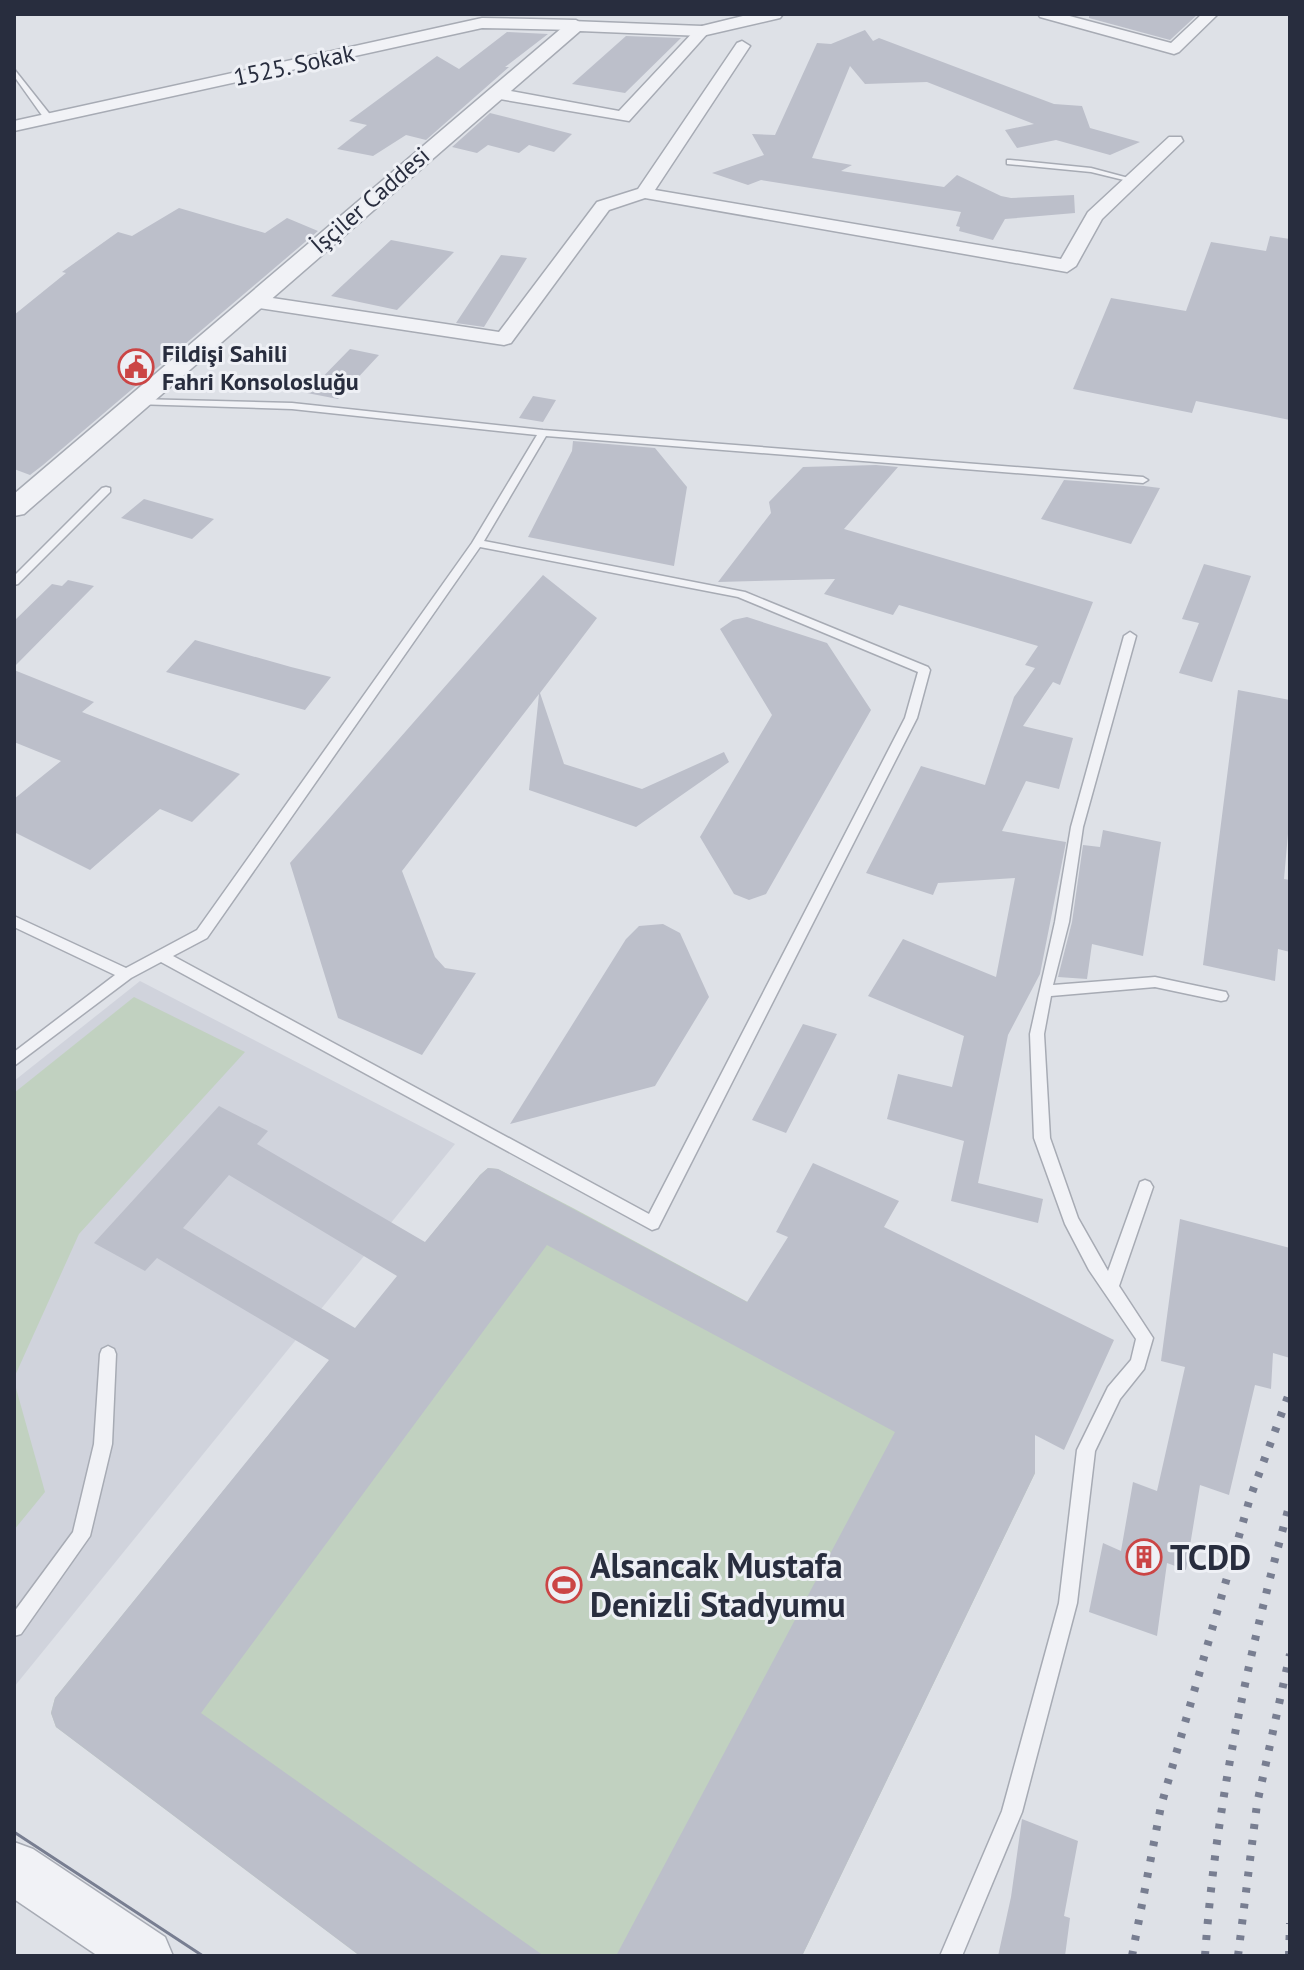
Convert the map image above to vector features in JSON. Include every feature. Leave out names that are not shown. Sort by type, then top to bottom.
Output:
[{"type":"street","points":[[576,25],[702,31],[774,14]]},
{"type":"street","points":[[1045,14],[1174,49],[1211,14]]},
{"type":"street","points":[[1102,30],[1128,14]]},
{"type":"street","name":"1525. Sokak","points":[[14,126],[482,23],[576,25]]},
{"type":"street","name":"İşçiler Caddesi","points":[[14,508],[576,25]]},
{"type":"street","points":[[494,93],[623,117],[702,31]]},
{"type":"street","points":[[644,193],[742,46]]},
{"type":"street","points":[[253,301],[504,339],[603,206],[644,193],[1067,266],[1094,216],[1175,141]]},
{"type":"street","points":[[14,1868],[146,1956]]},
{"type":"lane","points":[[14,71],[49,119]]},
{"type":"lane","points":[[1010,162],[1091,170],[1132,180]]},
{"type":"lane","points":[[136,402],[292,406],[543,433],[1143,480]]},
{"type":"lane","points":[[14,1060],[126,974],[202,934],[477,543],[543,433]]},
{"type":"lane","points":[[14,582],[106,490]]},
{"type":"lane","points":[[162,956],[652,1223],[911,718],[924,670],[741,594],[477,543]]},
{"type":"lane","points":[[951,1956],[1012,1812],[1068,1603],[1086,1450],[1114,1393],[1138,1364],[1145,1338],[1095,1265],[1071,1219],[1042,1138],[1037,1034],[1062,922],[1077,827],[1130,636]]},
{"type":"lane","points":[[14,921],[126,974]]},
{"type":"lane","points":[[1045,991],[1155,982],[1221,996]]},
{"type":"lane","points":[[1111,1286],[1145,1187]]},
{"type":"lane","points":[[14,1627],[81,1536],[103,1444],[108,1354]]},
{"type":"shaded area","points":[[140,981],[455,1144],[14,1687],[14,1081]]},
{"type":"green space","points":[[134,997],[245,1052],[79,1234],[14,1378],[14,1093]]},
{"type":"green space","name":"Alsancak Mustafa Denizli Stadyumu","points":[[488,1168],[498,1169],[573,1208],[1028,1453],[1035,1461],[1035,1473],[802,1956],[360,1956],[56,1727],[51,1713],[55,1698]]},
{"type":"green space","points":[[14,1381],[45,1492],[14,1530]]},
{"type":"building","points":[[1089,14],[1198,14],[1170,40],[1089,18]]},
{"type":"building","points":[[865,30],[873,41],[879,38],[1054,104],[1082,106],[1090,128],[1140,142],[1110,155],[1056,140],[1017,148],[1005,130],[1034,124],[927,82],[865,84],[850,66],[812,158],[852,165],[841,171],[944,187],[957,175],[1011,198],[1074,195],[1075,213],[1005,219],[993,240],[959,231],[960,227],[956,226],[961,212],[761,180],[748,185],[712,173],[764,155],[752,134],[775,135],[817,43],[831,44]]},
{"type":"building","points":[[507,32],[548,34],[505,67],[509,67],[426,140],[406,135],[373,156],[337,149],[367,125],[349,121],[437,56],[459,69]]},
{"type":"building","points":[[626,36],[681,38],[625,93],[572,84]]},
{"type":"building","points":[[490,113],[572,134],[554,152],[529,145],[519,153],[488,145],[477,153],[452,147]]},
{"type":"building","points":[[179,208],[265,233],[287,218],[318,231],[43,465],[30,475],[14,469],[14,315],[66,273],[62,272],[118,232],[132,236]]},
{"type":"building","points":[[1270,236],[1290,239],[1290,420],[1196,401],[1192,413],[1073,389],[1111,298],[1186,311],[1211,242],[1266,251]]},
{"type":"building","points":[[391,240],[454,252],[397,310],[331,296]]},
{"type":"building","points":[[501,255],[527,258],[484,327],[456,323]]},
{"type":"building","points":[[350,349],[379,355],[338,399],[307,393]]},
{"type":"building","points":[[533,396],[556,400],[543,422],[519,418]]},
{"type":"building","points":[[573,441],[655,448],[687,487],[674,566],[528,537],[572,451]]},
{"type":"building","points":[[803,467],[898,467],[844,529],[1093,602],[1060,685],[1053,682],[1023,726],[1073,738],[1059,789],[1026,781],[1002,831],[1066,842],[1040,974],[1008,1035],[978,1183],[1043,1199],[1038,1223],[951,1201],[964,1141],[887,1119],[898,1074],[952,1087],[964,1036],[868,996],[903,939],[996,977],[1015,878],[938,883],[933,895],[866,873],[921,766],[985,785],[1014,697],[1035,668],[1025,665],[1038,646],[899,605],[893,615],[824,594],[835,579],[718,582],[771,513],[769,502]]},
{"type":"building","points":[[1064,480],[1160,488],[1131,544],[1041,519]]},
{"type":"building","points":[[144,499],[214,519],[192,539],[121,518]]},
{"type":"building","points":[[1204,564],[1251,576],[1212,682],[1179,673],[1199,623],[1182,619]]},
{"type":"building","points":[[543,575],[597,618],[540,693],[564,764],[642,789],[724,752],[729,762],[636,827],[529,790],[539,694],[402,871],[435,957],[445,968],[476,973],[422,1055],[338,1018],[290,863]]},
{"type":"building","points":[[68,580],[94,586],[14,667],[14,621],[52,584],[62,586]]},
{"type":"building","points":[[747,617],[827,643],[871,710],[766,894],[749,900],[734,894],[700,837],[772,715],[720,629],[733,620]]},
{"type":"building","points":[[195,640],[331,677],[305,710],[166,672]]},
{"type":"building","points":[[14,670],[94,702],[82,712],[240,774],[192,822],[160,809],[90,870],[14,832],[14,799],[61,761],[14,742]]},
{"type":"building","points":[[1238,690],[1290,700],[1290,811],[1284,879],[1290,880],[1290,952],[1278,949],[1275,981],[1203,965]]},
{"type":"building","points":[[1103,830],[1161,842],[1143,956],[1092,944],[1087,979],[1058,977],[1072,922],[1083,845],[1100,847]]},
{"type":"building","points":[[663,924],[680,933],[709,997],[655,1086],[510,1124],[626,939],[639,926]]},
{"type":"building","points":[[803,1024],[837,1034],[786,1133],[752,1120]]},
{"type":"building","name":"Alsancak Mustafa Denizli Stadyumu","points":[[219,1106],[268,1131],[257,1144],[425,1242],[480,1175],[488,1168],[498,1169],[747,1302],[788,1237],[776,1232],[813,1163],[899,1201],[884,1227],[1114,1340],[1064,1450],[1035,1435],[1035,1473],[802,1956],[616,1956],[895,1432],[547,1245],[201,1713],[544,1956],[360,1956],[56,1727],[51,1713],[55,1698],[329,1360],[157,1258],[145,1271],[94,1243]],"holes":[[[229,1175],[397,1276],[355,1328],[183,1228]]]},
{"type":"building","points":[[1180,1219],[1290,1248],[1290,1358],[1273,1353],[1271,1389],[1255,1385],[1229,1495],[1200,1485],[1186,1570],[1167,1563],[1157,1636],[1089,1612],[1103,1543],[1121,1551],[1133,1482],[1157,1491],[1185,1367],[1161,1361]]},
{"type":"building","points":[[1022,1819],[1078,1841],[1064,1916],[1070,1918],[1065,1956],[998,1956],[1011,1897]]},
{"type":"tram line","points":[[14,1832],[203,1956]]},
{"type":"railway","points":[[1132,1956],[1161,1806],[1250,1498],[1290,1391]]},
{"type":"railway","points":[[1205,1956],[1217,1841],[1236,1727],[1290,1503]]},
{"type":"railway","points":[[1238,1956],[1257,1804],[1290,1654]]},
{"type":"railway","points":[[1289,1956],[1290,1923]]},
{"type":"place","name":"Fildişi Sahili Fahri Konsolosluğu","points":[[136,367]]},
{"type":"place","name":"TCDD","points":[[1144,1557]]},
{"type":"place","name":"Alsancak Mustafa Denizli Stadyumu","points":[[564,1585]]}]
